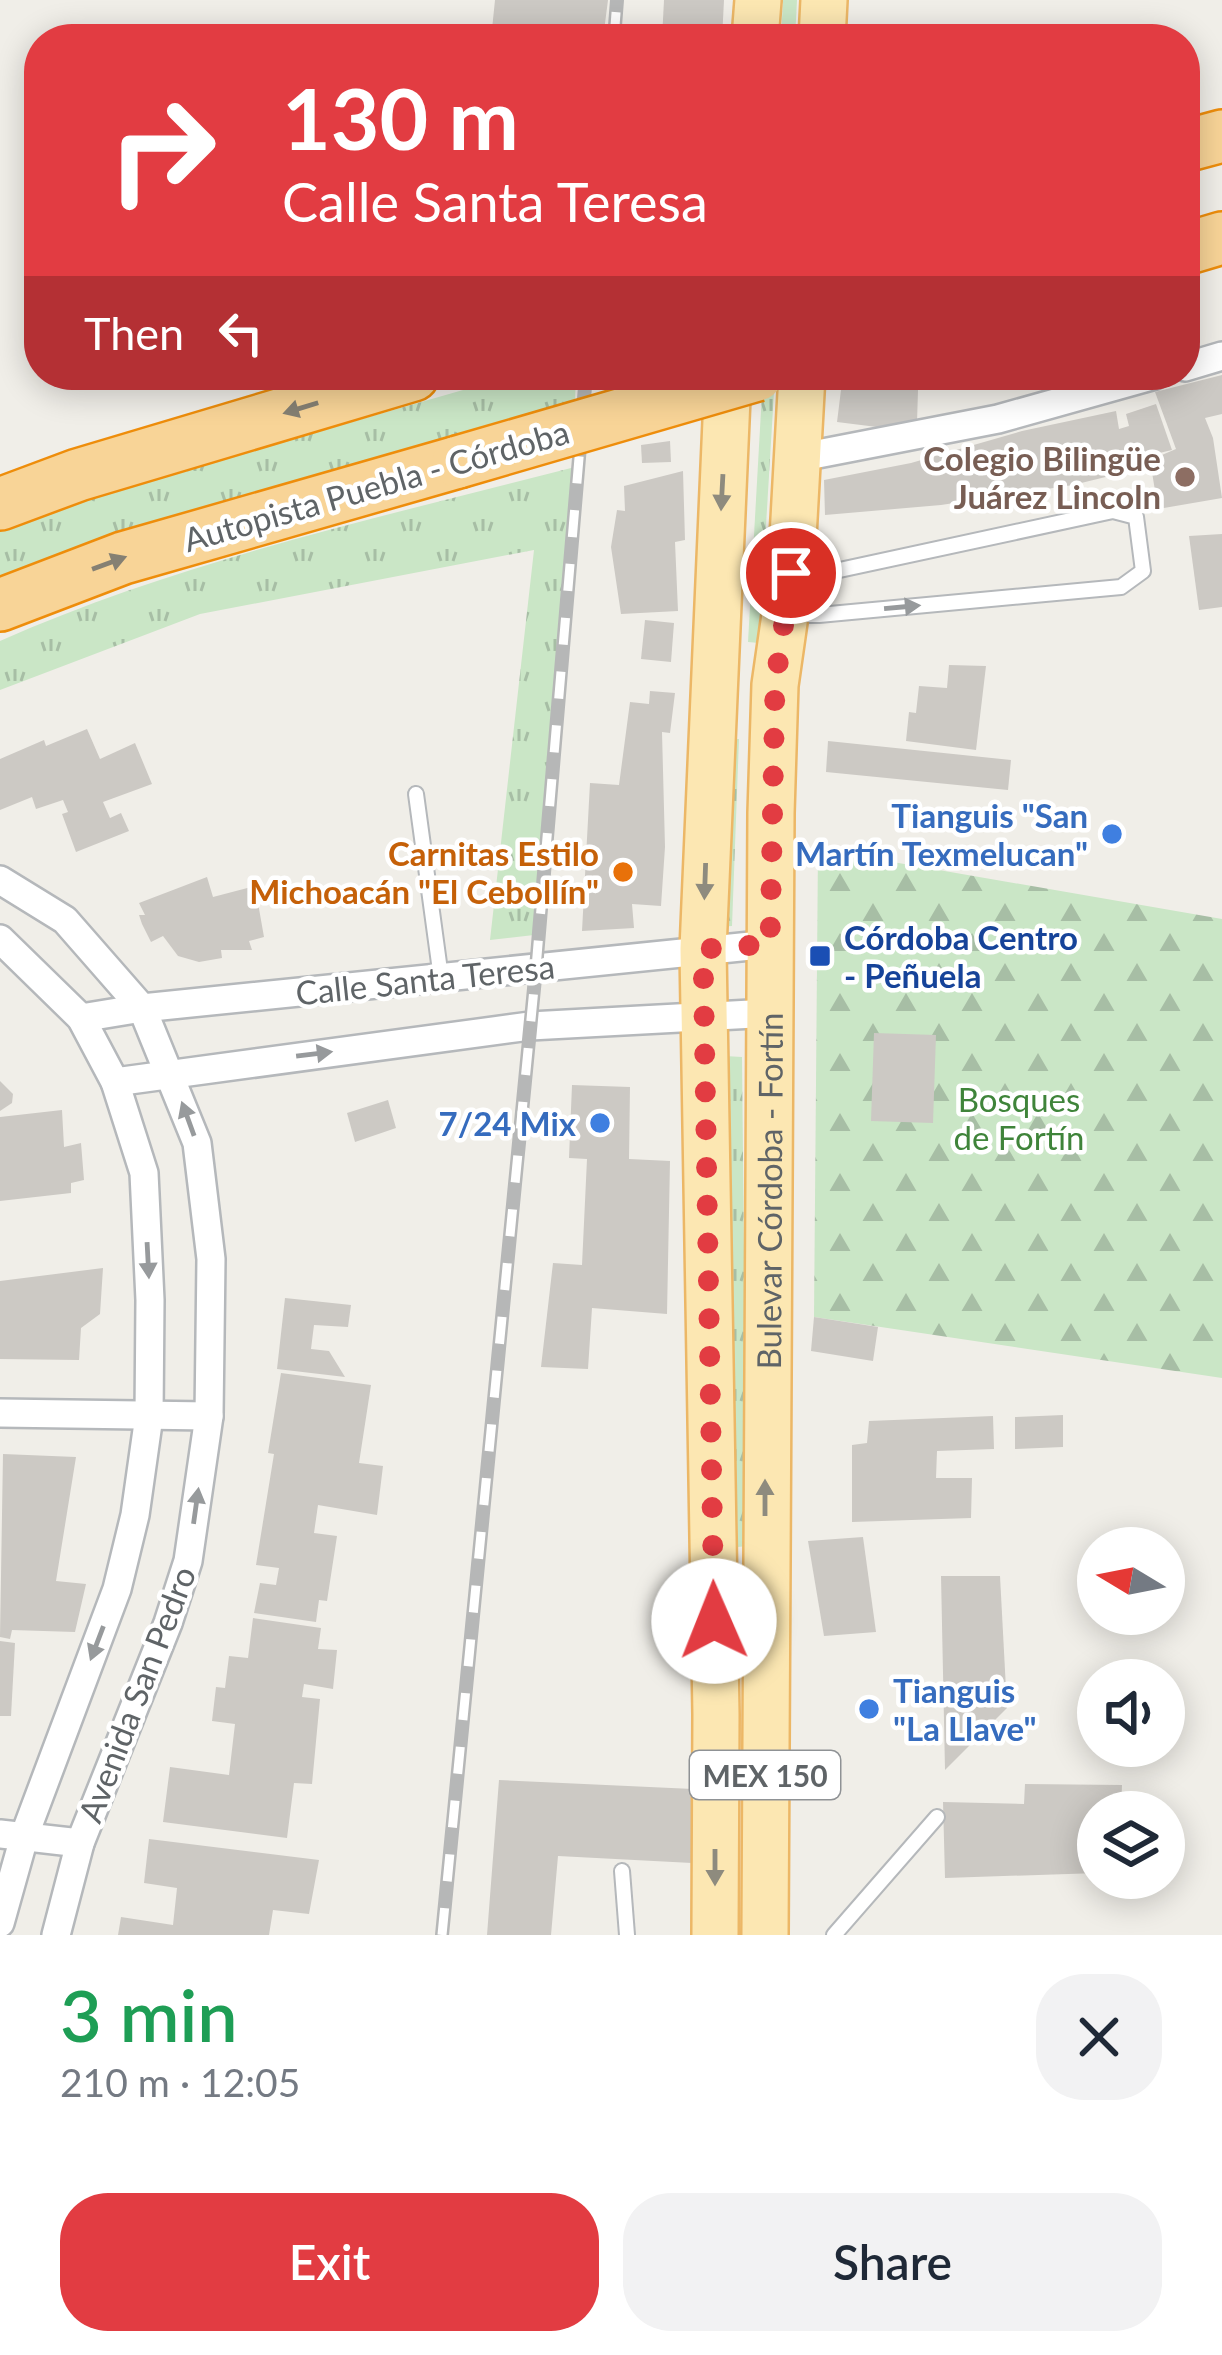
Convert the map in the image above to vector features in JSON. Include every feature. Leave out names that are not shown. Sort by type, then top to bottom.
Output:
[{"type":"highway","points":[[0,504],[78,475],[363,390]]},
{"type":"highway","name":"Autopista Puebla - Córdoba","points":[[0,605],[123,558],[705,390]]},
{"type":"main road","name":"Bulevar Córdoba - Fortín","points":[[715,1935],[716,1714],[703,949],[727,390]]},
{"type":"main road","name":"Bulevar Córdoba - Fortín","points":[[765,1935],[775,685],[788,594],[801,390]]},
{"type":"main road","points":[[712,684],[775,685]]},
{"type":"street","points":[[797,458],[998,418],[1100,390]]},
{"type":"street","name":"Avenida San Pedro","points":[[0,880],[65,920],[142,1008],[197,1143],[211,1259],[208,1415],[188,1561],[80,1844],[56,1935]]},
{"type":"street","name":"Avenida San Pedro","points":[[0,939],[81,1018],[115,1082],[144,1173],[150,1300],[148,1416],[135,1515],[117,1589],[13,1834],[0,1923]]},
{"type":"street","name":"Calle Santa Teresa","points":[[81,1018],[770,944]]},
{"type":"street","name":"Calle Santa Teresa","points":[[115,1082],[530,1026],[771,1013]]},
{"type":"street","points":[[0,1413],[208,1415]]},
{"type":"street","points":[[13,1834],[80,1844]]},
{"type":"lane","points":[[1113,511],[1136,518],[1142,571],[1121,587],[819,615],[788,594],[821,574],[1113,511]]},
{"type":"lane","points":[[416,794],[441,978]]},
{"type":"lane","points":[[834,1935],[937,1817]]},
{"type":"lane","points":[[622,1871],[627,1935]]},
{"type":"green space","points":[[783,0],[797,0],[796,24],[782,24]]},
{"type":"green space","points":[[463,390],[575,390],[575,401],[0,582],[0,529],[62,505]]},
{"type":"green space","points":[[762,390],[774,390],[759,643],[748,642]]},
{"type":"green space","points":[[575,467],[534,935],[490,940],[534,550],[200,614],[0,690],[0,641],[69,612],[284,542]]},
{"type":"green space","points":[[726,739],[739,739],[732,926],[718,927]]},
{"type":"green space","name":"Bosques de Fortín","points":[[818,849],[1222,919],[1222,1378],[814,1317]]},
{"type":"green space","points":[[725,1056],[742,1057],[747,1546],[738,1547]]},
{"type":"building","points":[[495,0],[608,0],[605,24],[493,24]]},
{"type":"building","points":[[664,0],[724,0],[723,24],[663,24]]},
{"type":"building","points":[[1222,375],[1222,414],[1205,418],[1213,438],[1222,498],[1158,509],[1150,460],[1176,449],[1155,392],[1200,390],[1200,381]]},
{"type":"building","points":[[841,390],[918,390],[917,423],[877,427],[837,422]]},
{"type":"building","points":[[1156,404],[1172,450],[1126,461],[1122,449],[1126,472],[941,505],[825,515],[824,480],[1116,411],[1119,429],[1129,426],[1126,414]]},
{"type":"building","points":[[670,441],[671,462],[642,463],[641,445]]},
{"type":"building","points":[[683,471],[685,540],[675,542],[678,611],[621,614],[611,547],[617,510],[625,511],[624,486]]},
{"type":"building","points":[[1222,534],[1222,607],[1199,610],[1189,536]]},
{"type":"building","points":[[645,620],[674,623],[671,662],[641,659]]},
{"type":"building","points":[[949,665],[986,666],[976,750],[906,741],[909,712],[916,713],[919,686],[947,688]]},
{"type":"building","points":[[650,691],[675,693],[670,733],[662,732],[665,847],[661,906],[632,904],[634,928],[582,931],[590,783],[619,785],[630,702],[649,704]]},
{"type":"building","points":[[87,729],[100,759],[135,743],[152,784],[103,802],[110,818],[121,813],[129,831],[76,852],[62,814],[68,812],[63,800],[36,809],[32,797],[0,810],[0,759],[44,740],[46,746]]},
{"type":"building","points":[[828,741],[1011,760],[1008,790],[826,772]]},
{"type":"building","points":[[207,877],[213,897],[255,886],[264,937],[249,941],[252,950],[221,950],[222,958],[199,962],[178,956],[163,936],[151,942],[139,903]]},
{"type":"building","points":[[874,1033],[936,1035],[933,1123],[871,1121]]},
{"type":"building","points":[[0,1081],[13,1094],[12,1103],[0,1111]]},
{"type":"building","points":[[572,1085],[630,1087],[629,1159],[670,1161],[667,1314],[592,1308],[588,1369],[541,1367],[553,1263],[582,1265],[587,1159],[569,1158]]},
{"type":"building","points":[[388,1100],[396,1128],[355,1142],[347,1113]]},
{"type":"building","points":[[62,1110],[64,1147],[81,1143],[84,1180],[71,1183],[71,1193],[0,1201],[0,1117]]},
{"type":"building","points":[[103,1268],[100,1314],[81,1328],[79,1360],[0,1359],[0,1281]]},
{"type":"building","points":[[285,1298],[351,1305],[348,1327],[314,1325],[311,1349],[329,1351],[345,1377],[277,1369]]},
{"type":"building","points":[[814,1317],[878,1327],[873,1361],[811,1351]]},
{"type":"building","points":[[281,1373],[371,1385],[359,1463],[383,1466],[377,1515],[318,1505],[314,1533],[337,1536],[327,1601],[319,1600],[316,1622],[254,1613],[260,1583],[276,1585],[279,1568],[256,1565]]},
{"type":"building","points":[[1063,1415],[1063,1447],[1015,1449],[1015,1417]]},
{"type":"building","points":[[993,1416],[994,1449],[937,1451],[936,1478],[972,1478],[971,1518],[852,1522],[852,1445],[867,1443],[869,1421]]},
{"type":"building","points":[[3,1454],[76,1457],[56,1581],[86,1584],[75,1632],[12,1630],[10,1639],[0,1637]]},
{"type":"building","points":[[863,1537],[876,1632],[824,1636],[808,1541]]},
{"type":"building","points":[[941,1576],[1000,1576],[1007,1708],[945,1770]]},
{"type":"building","points":[[253,1618],[321,1628],[318,1649],[337,1650],[333,1689],[304,1684],[302,1697],[320,1699],[312,1784],[294,1783],[287,1838],[163,1822],[170,1767],[229,1775],[235,1724],[212,1721],[216,1687],[225,1688],[229,1656],[248,1658]]},
{"type":"building","points":[[0,1641],[15,1643],[11,1716],[0,1716]]},
{"type":"building","points":[[499,1780],[693,1789],[692,1863],[558,1856],[551,1935],[487,1935]]},
{"type":"building","points":[[1025,1784],[1122,1785],[1122,1791],[1077,1791],[1077,1874],[945,1878],[943,1802],[1024,1804]]},
{"type":"building","points":[[149,1839],[319,1860],[309,1914],[273,1910],[269,1935],[118,1935],[121,1917],[173,1925],[177,1888],[144,1883]]},
{"type":"railway","points":[[615,24],[617,0]]},
{"type":"railway","points":[[442,1935],[536,968],[585,390]]},
{"type":"place","name":"Colegio Bilingüe Juárez Lincoln","points":[[1185,477]]},
{"type":"place","name":"Tianguis \"San Martín Texmelucan\"","points":[[1112,834]]},
{"type":"place","name":"Carnitas Estilo Michoacán \"El Cebollín\"","points":[[623,872]]},
{"type":"place","name":"Córdoba Centro - Peñuela","points":[[820,956]]},
{"type":"place","name":"7/24 Mix","points":[[600,1123]]},
{"type":"place","name":"Tianguis \"La Llave\"","points":[[869,1709]]},
{"type":"route","points":[[714,1621],[703,949],[770,944],[775,685],[791,573]]}]
